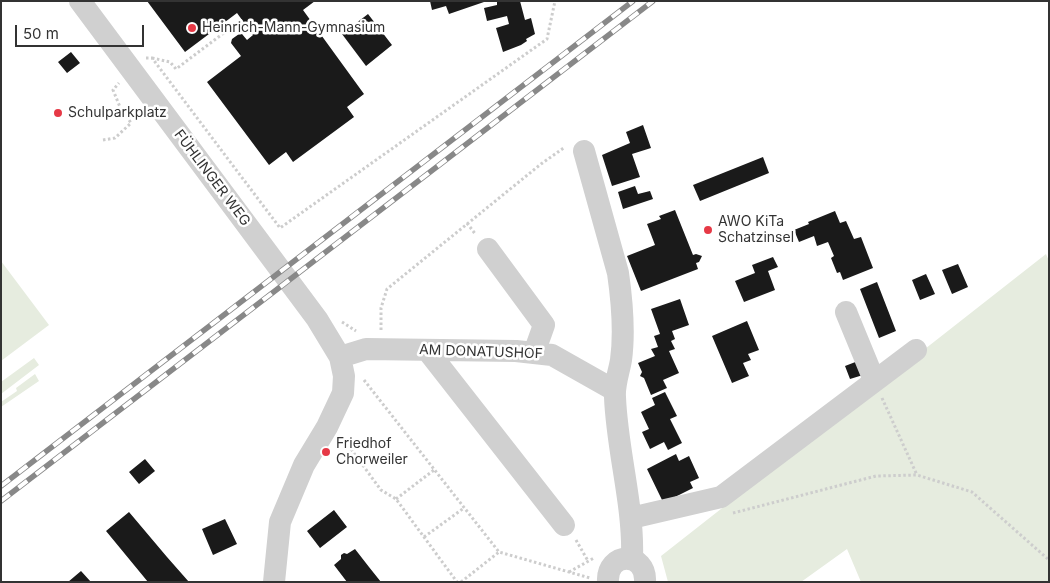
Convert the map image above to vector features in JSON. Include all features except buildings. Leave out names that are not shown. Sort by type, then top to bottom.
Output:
[{"type":"street","name":"FÜHLINGER WEG","points":[[80,1],[137,64],[317,319],[340,357]]},
{"type":"street","points":[[584,151],[618,273],[621,294],[621,360],[614,390],[616,423],[633,534],[632,559]]},
{"type":"street","points":[[488,249],[544,325],[534,353]]},
{"type":"street","points":[[846,312],[874,380]]},
{"type":"street","name":"AM DONATUSHOF","points":[[340,357],[366,349],[478,349],[552,355],[614,390]]},
{"type":"street","points":[[427,350],[564,525]]},
{"type":"street","points":[[631,518],[721,497],[916,350]]},
{"type":"street","points":[[274,582],[280,522],[304,465],[327,427],[343,393],[344,376],[340,357]]},
{"type":"street","points":[[608,582],[610,567],[616,561],[624,558],[632,559],[643,568],[645,582]]},
{"type":"path","points":[[152,58],[280,228],[547,38],[555,1]]},
{"type":"path","points":[[103,140],[115,138],[131,124],[120,107],[113,90],[137,64],[152,58],[170,62],[176,69],[237,23]]},
{"type":"path","points":[[380,338],[382,308],[387,289],[508,190],[569,144],[584,151]]},
{"type":"path","points":[[362,377],[499,552],[570,572]]},
{"type":"path","points":[[874,380],[917,475]]},
{"type":"path","points":[[342,437],[381,490],[396,499],[457,582]]},
{"type":"path","points":[[396,499],[434,470]]},
{"type":"path","points":[[726,515],[876,476],[917,475],[972,492],[1049,560]]},
{"type":"path","points":[[424,537],[464,508]]},
{"type":"path","points":[[564,525],[578,542],[588,561]]},
{"type":"path","points":[[461,582],[499,552]]},
{"type":"shaded area","points":[[1046,254],[1049,261],[1049,582],[861,582],[847,549],[801,582],[668,582],[661,556]]},
{"type":"shaded area","points":[[1,261],[49,325],[1,361]]},
{"type":"shaded area","points":[[34,358],[39,365],[1,394],[1,382]]},
{"type":"shaded area","points":[[35,374],[39,381],[1,407],[1,402],[17,391],[16,388]]},
{"type":"railway","points":[[1,486],[633,1]]},
{"type":"railway","points":[[1,501],[653,1]]},
{"type":"place","name":"Heinrich-Mann-Gymnasium","points":[[192,28]]},
{"type":"place","name":"Schulparkplatz","points":[[58,113]]},
{"type":"place","name":"AWO KiTa Schatzinsel","points":[[708,230]]},
{"type":"place","name":"Friedhof Chorweiler","points":[[326,452]]}]
